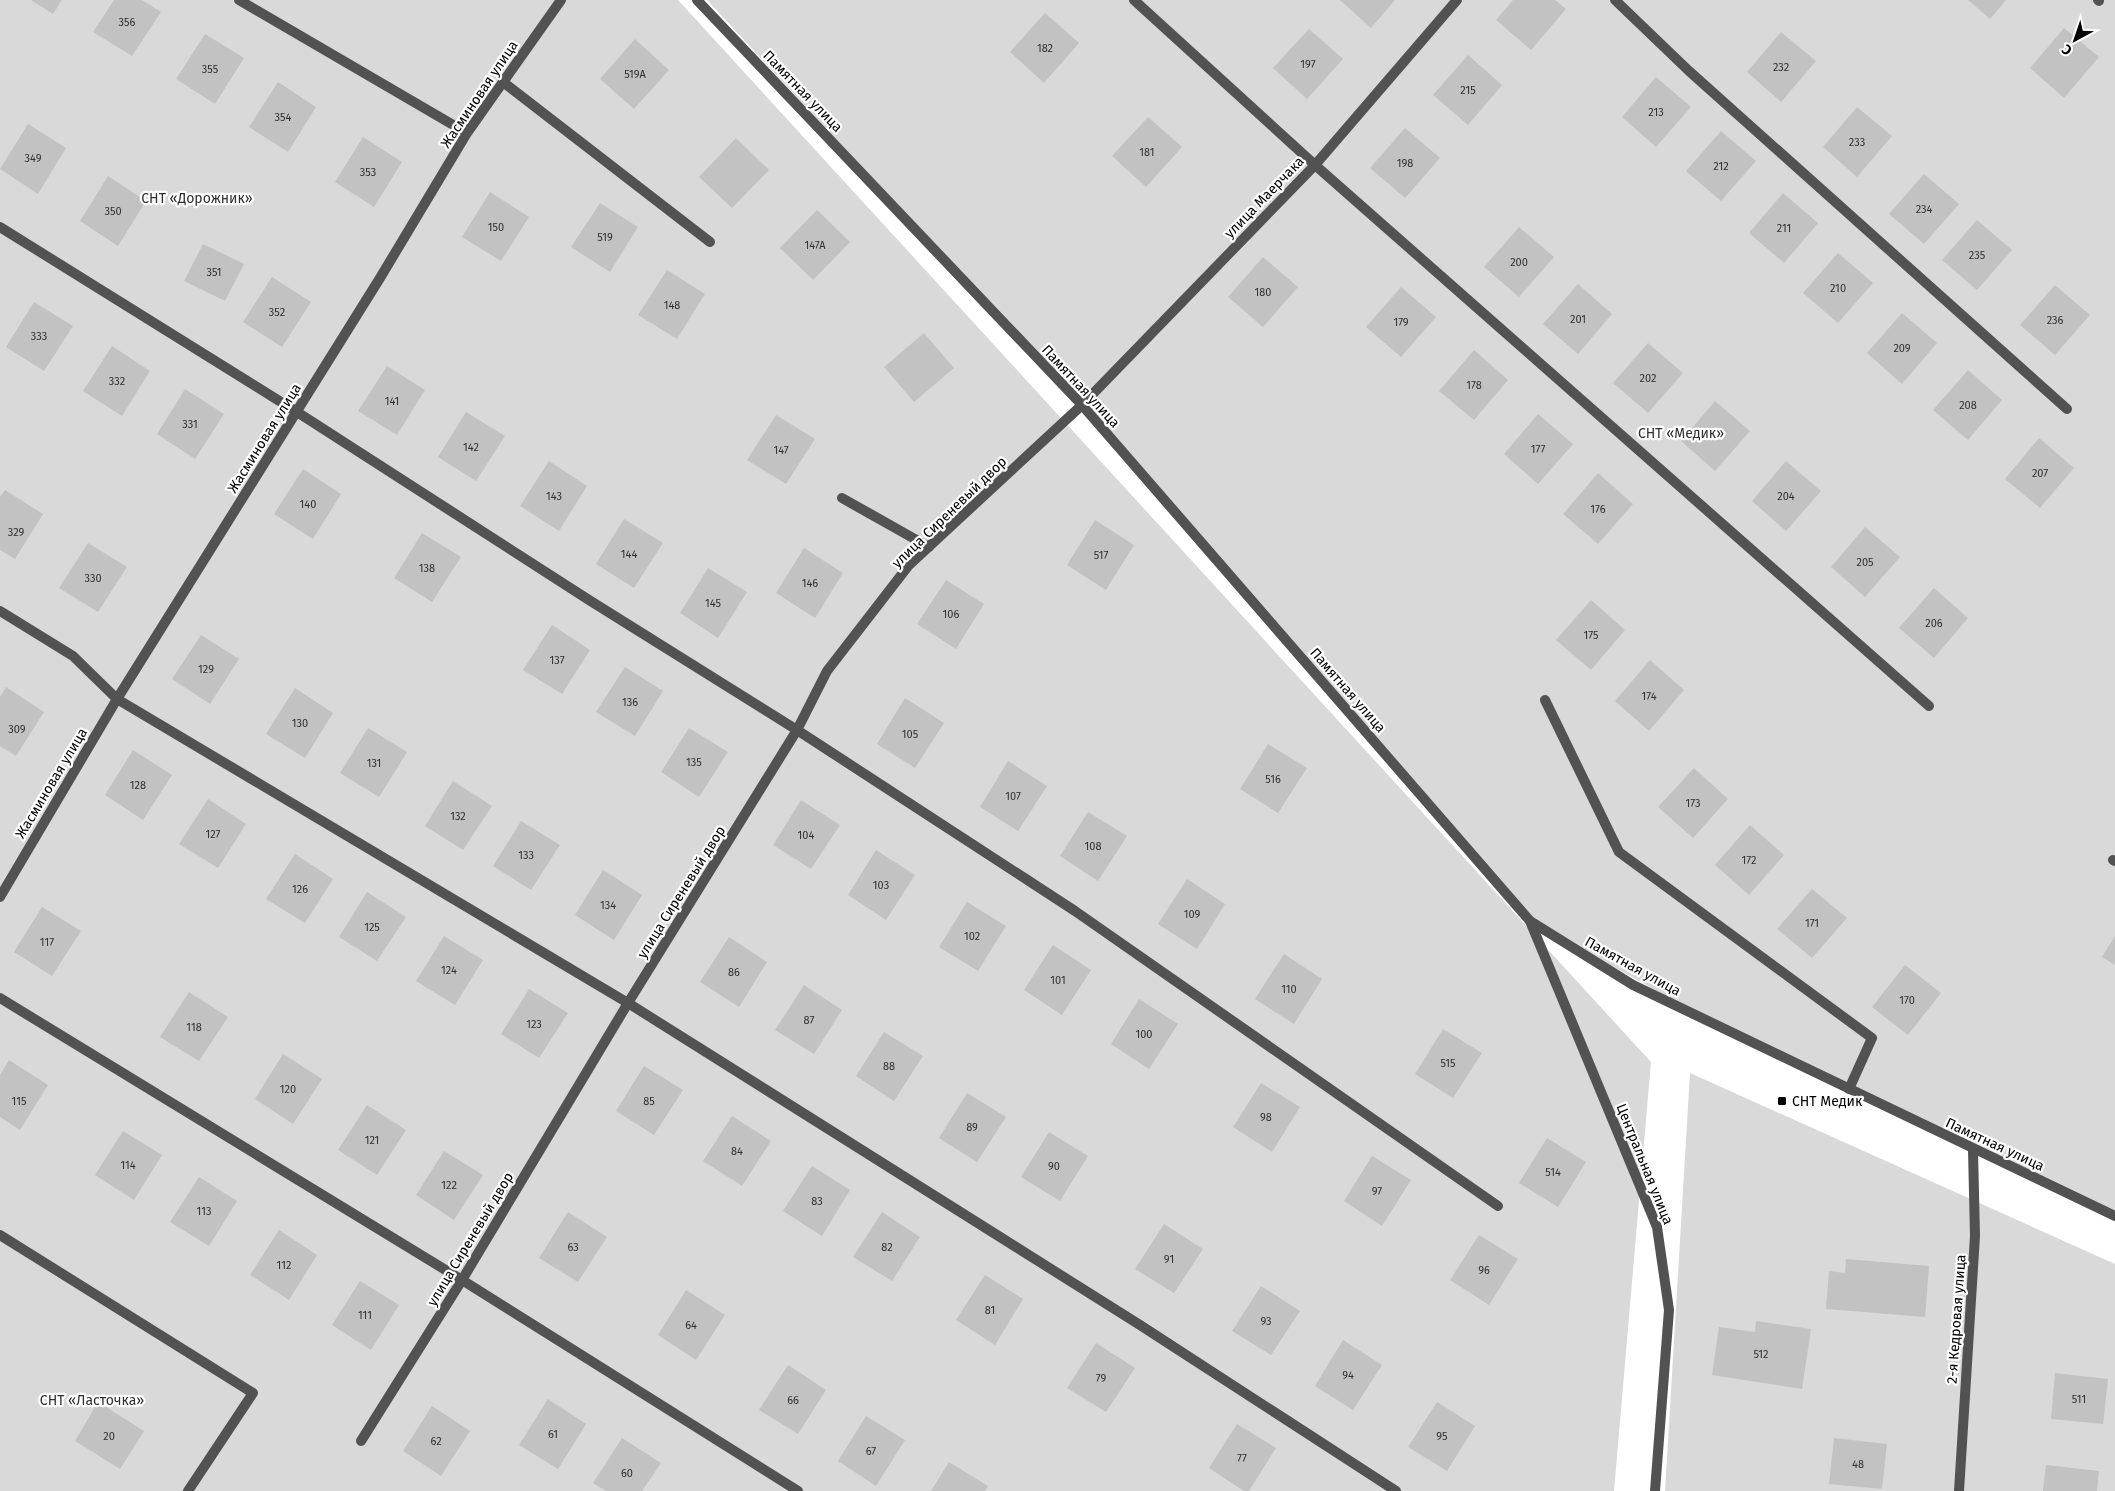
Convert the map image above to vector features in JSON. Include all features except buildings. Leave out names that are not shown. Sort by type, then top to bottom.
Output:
[{"type":"street","points":[[240,0],[466,133]]},
{"type":"street","name":"Жасминовая улица","points":[[0,897],[117,699],[297,412],[466,133],[561,0]]},
{"type":"street","name":"Памятная улица","points":[[697,0],[1082,405],[1530,921],[1634,985],[1973,1150],[2115,1216]]},
{"type":"street","points":[[1134,0],[1315,165],[1929,706]]},
{"type":"street","name":"улица Маерчака","points":[[1082,405],[1315,165],[1457,0]]},
{"type":"street","points":[[1615,0],[1689,71],[2067,409]]},
{"type":"street","points":[[503,82],[710,242]]},
{"type":"street","points":[[0,227],[297,412],[589,600],[797,730],[1075,911],[1498,1206]]},
{"type":"street","name":"улица Сиреневый двор","points":[[360,1441],[462,1280],[628,1003],[797,730],[827,671],[909,565],[1082,405]]},
{"type":"street","points":[[842,498],[929,547]]},
{"type":"street","points":[[0,611],[73,656],[117,699],[628,1003],[1148,1331],[1396,1491]]},
{"type":"street","points":[[1546,700],[1619,852],[1872,1038],[1849,1090]]},
{"type":"street","name":"Центральная улица","points":[[1530,921],[1657,1227],[1668,1310],[1654,1491]]},
{"type":"street","points":[[0,998],[462,1280],[798,1491]]},
{"type":"street","name":"2-я Кедровая улица","points":[[1959,1491],[1975,1236],[1973,1150]]},
{"type":"street","points":[[0,1235],[253,1393],[188,1491]]},
{"type":"green space","points":[[0,0],[678,0],[1651,1062],[1614,1491],[0,1491]]},
{"type":"green space","name":"СНТ «Медик»","points":[[707,0],[2115,0],[2115,1215],[1750,1042],[1530,921],[1082,405]]},
{"type":"green space","points":[[1690,1073],[2115,1264],[2115,1491],[1665,1491]]},
{"type":"place","name":"СНТ Медик","points":[[1782,1101]]},
{"type":"park label","name":"СНТ «Дорожник»","points":[[197,198]]},
{"type":"park label","name":"СНТ «Ласточка»","points":[[92,1400]]}]
